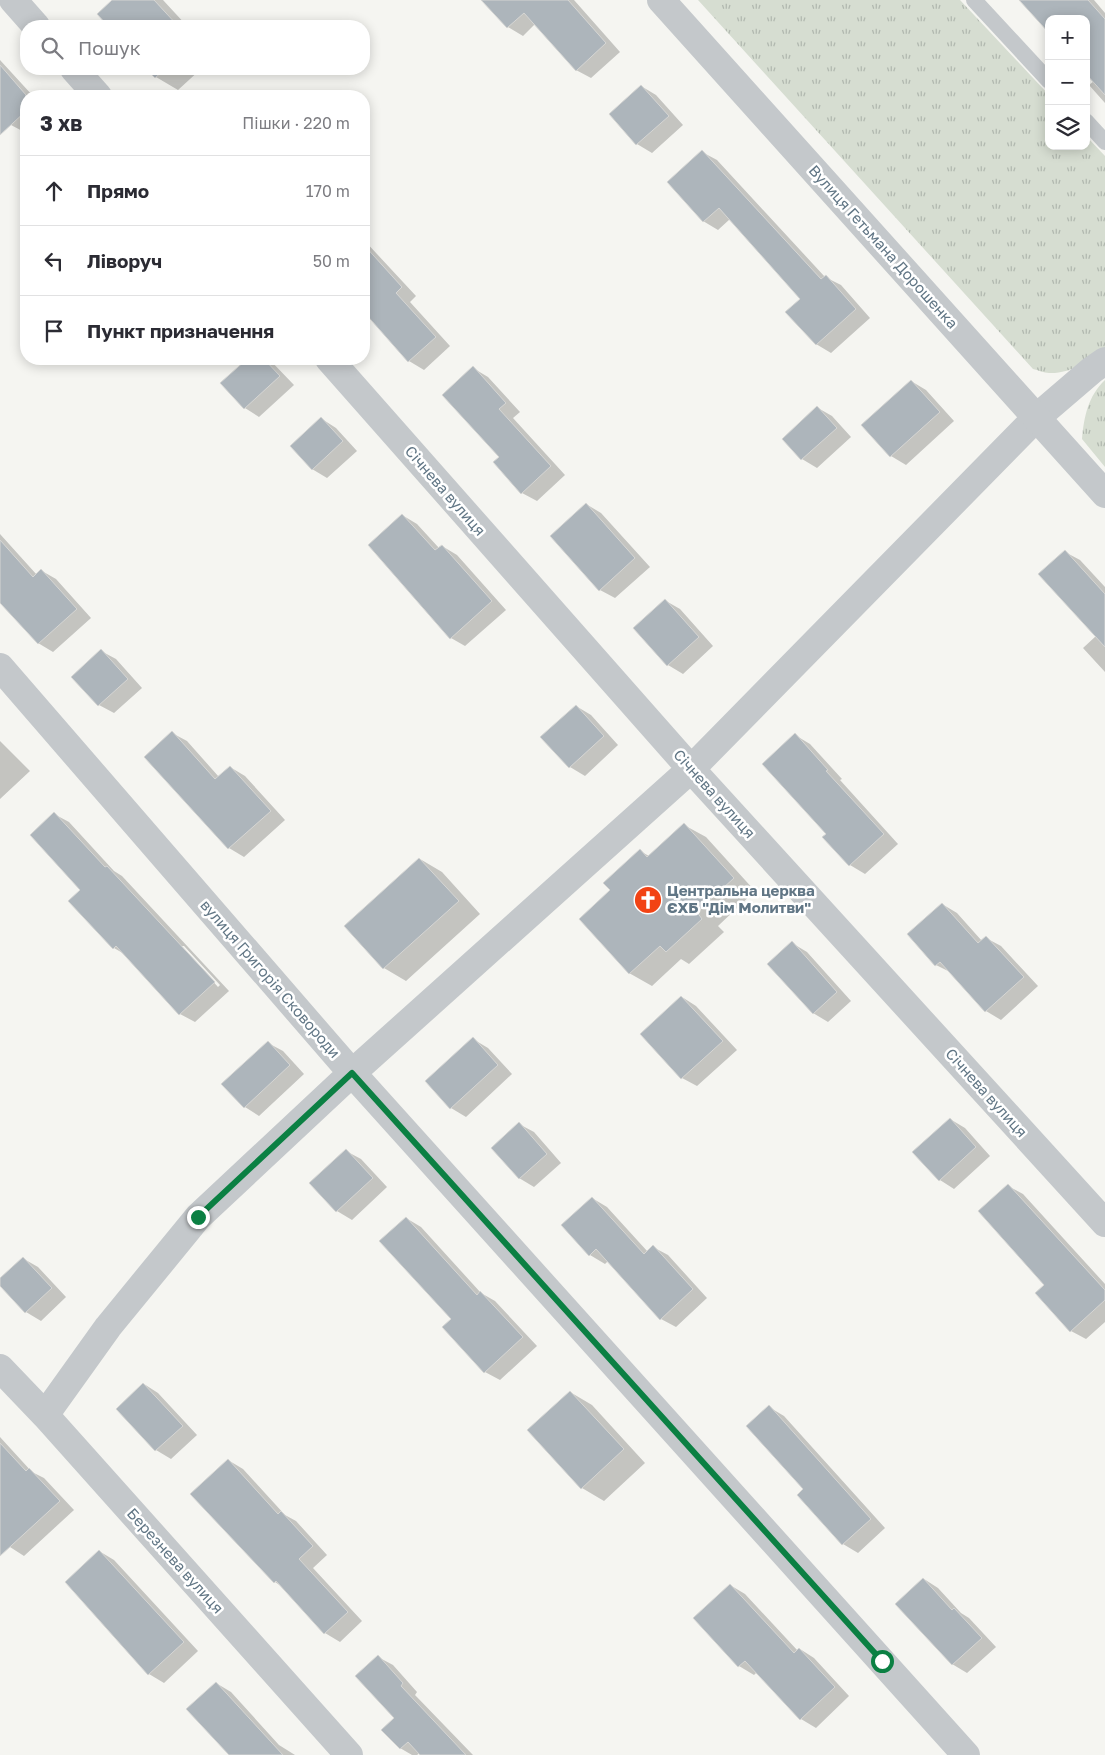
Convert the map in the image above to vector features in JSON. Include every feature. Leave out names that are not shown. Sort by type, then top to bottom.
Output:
[{"type":"street","points":[[13,0],[31,20]]},
{"type":"street","name":"Вулиця Гетьмана Дорошенка","points":[[661,0],[1105,494]]},
{"type":"street","points":[[79,75],[93,90]]},
{"type":"street","points":[[45,1415],[108,1327],[198,1217],[352,1073],[690,769],[1036,418],[1105,361]]},
{"type":"street","name":"Січнева вулиця","points":[[334,365],[690,769],[1105,1223]]},
{"type":"street","name":"вулиця Григорія Сковороди","points":[[0,667],[352,1073],[966,1755]]},
{"type":"street","name":"Березнева вулиця","points":[[0,1368],[45,1415],[349,1755]]},
{"type":"lane","points":[[974,0],[1045,77]]},
{"type":"lane","points":[[1090,125],[1105,142]]},
{"type":"green space","points":[[698,0],[960,0],[1045,91],[1045,150],[1090,150],[1090,140],[1105,156],[1105,351],[1078,366],[1057,373],[1047,373],[1033,369]]},
{"type":"green space","points":[[1105,380],[1105,467],[1082,439],[1088,407],[1099,386]]},
{"type":"building","points":[[112,0],[154,0],[172,20],[102,20],[97,14]]},
{"type":"building","points":[[481,0],[568,0],[606,43],[576,71],[524,13],[507,28]]},
{"type":"building","points":[[1019,0],[1088,0],[1105,19],[1105,95],[1090,78],[1090,15],[1045,15],[1045,29]]},
{"type":"building","points":[[0,65],[22,90],[20,90],[20,117],[0,135]]},
{"type":"building","points":[[641,85],[669,116],[636,145],[609,114]]},
{"type":"building","points":[[702,150],[821,279],[826,275],[856,309],[816,345],[785,312],[800,299],[719,208],[703,222],[667,182]]},
{"type":"building","points":[[370,252],[402,287],[396,293],[436,337],[408,362],[370,319]]},
{"type":"building","points":[[240,365],[270,365],[280,376],[244,409],[220,383]]},
{"type":"building","points":[[473,366],[506,403],[499,409],[551,466],[521,494],[493,462],[499,457],[442,395]]},
{"type":"building","points":[[911,380],[940,412],[890,457],[861,425]]},
{"type":"building","points":[[817,406],[837,428],[801,460],[782,439]]},
{"type":"building","points":[[321,417],[343,441],[312,470],[290,446]]},
{"type":"building","points":[[586,503],[635,558],[599,591],[550,536]]},
{"type":"building","points":[[402,514],[435,550],[442,545],[492,601],[450,639],[368,545]]},
{"type":"building","points":[[0,540],[33,577],[41,569],[77,609],[38,644],[0,603]]},
{"type":"building","points":[[1065,550],[1105,594],[1105,647],[1038,574]]},
{"type":"building","points":[[665,599],[699,637],[667,666],[633,628]]},
{"type":"building","points":[[101,649],[128,679],[98,706],[71,677]]},
{"type":"building","points":[[576,705],[604,736],[569,768],[540,737]]},
{"type":"building","points":[[172,731],[215,779],[230,766],[271,811],[228,849],[144,757]]},
{"type":"building","points":[[795,733],[828,770],[826,771],[884,834],[849,866],[822,837],[826,834],[762,764]]},
{"type":"building","points":[[54,812],[215,982],[179,1015],[116,946],[113,949],[68,901],[80,890],[30,835]]},
{"type":"building","points":[[684,823],[734,878],[697,912],[702,919],[666,952],[660,946],[629,974],[579,919],[610,890],[603,883],[640,849],[647,857]]},
{"type":"building","points":[[419,858],[459,901],[383,969],[344,926]]},
{"type":"building","points":[[942,903],[978,943],[986,936],[1024,977],[985,1012],[940,962],[935,966],[907,934]]},
{"type":"building","points":[[792,941],[837,992],[813,1014],[767,964]]},
{"type":"building","points":[[681,996],[723,1041],[681,1079],[640,1034]]},
{"type":"building","points":[[473,1037],[498,1065],[450,1109],[425,1081]]},
{"type":"building","points":[[268,1041],[290,1065],[244,1108],[221,1084]]},
{"type":"building","points":[[950,1118],[976,1147],[939,1181],[912,1152]]},
{"type":"building","points":[[519,1122],[547,1154],[519,1179],[491,1148]]},
{"type":"building","points":[[346,1149],[373,1178],[336,1212],[309,1183]]},
{"type":"building","points":[[1008,1184],[1105,1290],[1105,1300],[1070,1332],[1035,1293],[1044,1285],[978,1211]]},
{"type":"building","points":[[592,1197],[644,1254],[653,1245],[693,1289],[660,1320],[596,1249],[589,1256],[561,1225]]},
{"type":"building","points":[[406,1217],[477,1295],[480,1291],[523,1337],[484,1373],[442,1327],[451,1319],[379,1241]]},
{"type":"building","points":[[23,1257],[52,1288],[25,1313],[0,1286],[0,1278]]},
{"type":"building","points":[[143,1383],[183,1426],[155,1451],[116,1409]]},
{"type":"building","points":[[570,1391],[624,1449],[581,1489],[527,1430]]},
{"type":"building","points":[[769,1405],[871,1519],[842,1545],[797,1495],[803,1489],[746,1426]]},
{"type":"building","points":[[0,1443],[26,1471],[29,1468],[60,1501],[0,1556]]},
{"type":"building","points":[[228,1459],[278,1514],[281,1511],[313,1546],[299,1559],[348,1612],[324,1634],[276,1581],[274,1583],[190,1494]]},
{"type":"building","points":[[99,1550],[184,1642],[148,1675],[65,1582]]},
{"type":"building","points":[[923,1578],[952,1610],[954,1608],[982,1638],[952,1665],[895,1604]]},
{"type":"building","points":[[730,1584],[794,1653],[799,1648],[835,1687],[800,1720],[745,1661],[738,1667],[693,1618]]},
{"type":"building","points":[[378,1655],[403,1683],[401,1686],[466,1755],[420,1755],[408,1742],[400,1749],[381,1730],[394,1718],[355,1676]]},
{"type":"building","points":[[216,1682],[283,1755],[229,1755],[186,1709]]},
{"type":"place","name":"Центральна церква ЄХБ \"Дім Молитви\"","points":[[648,900]]},
{"type":"route","points":[[198,1217],[352,1073],[882,1661]]}]
